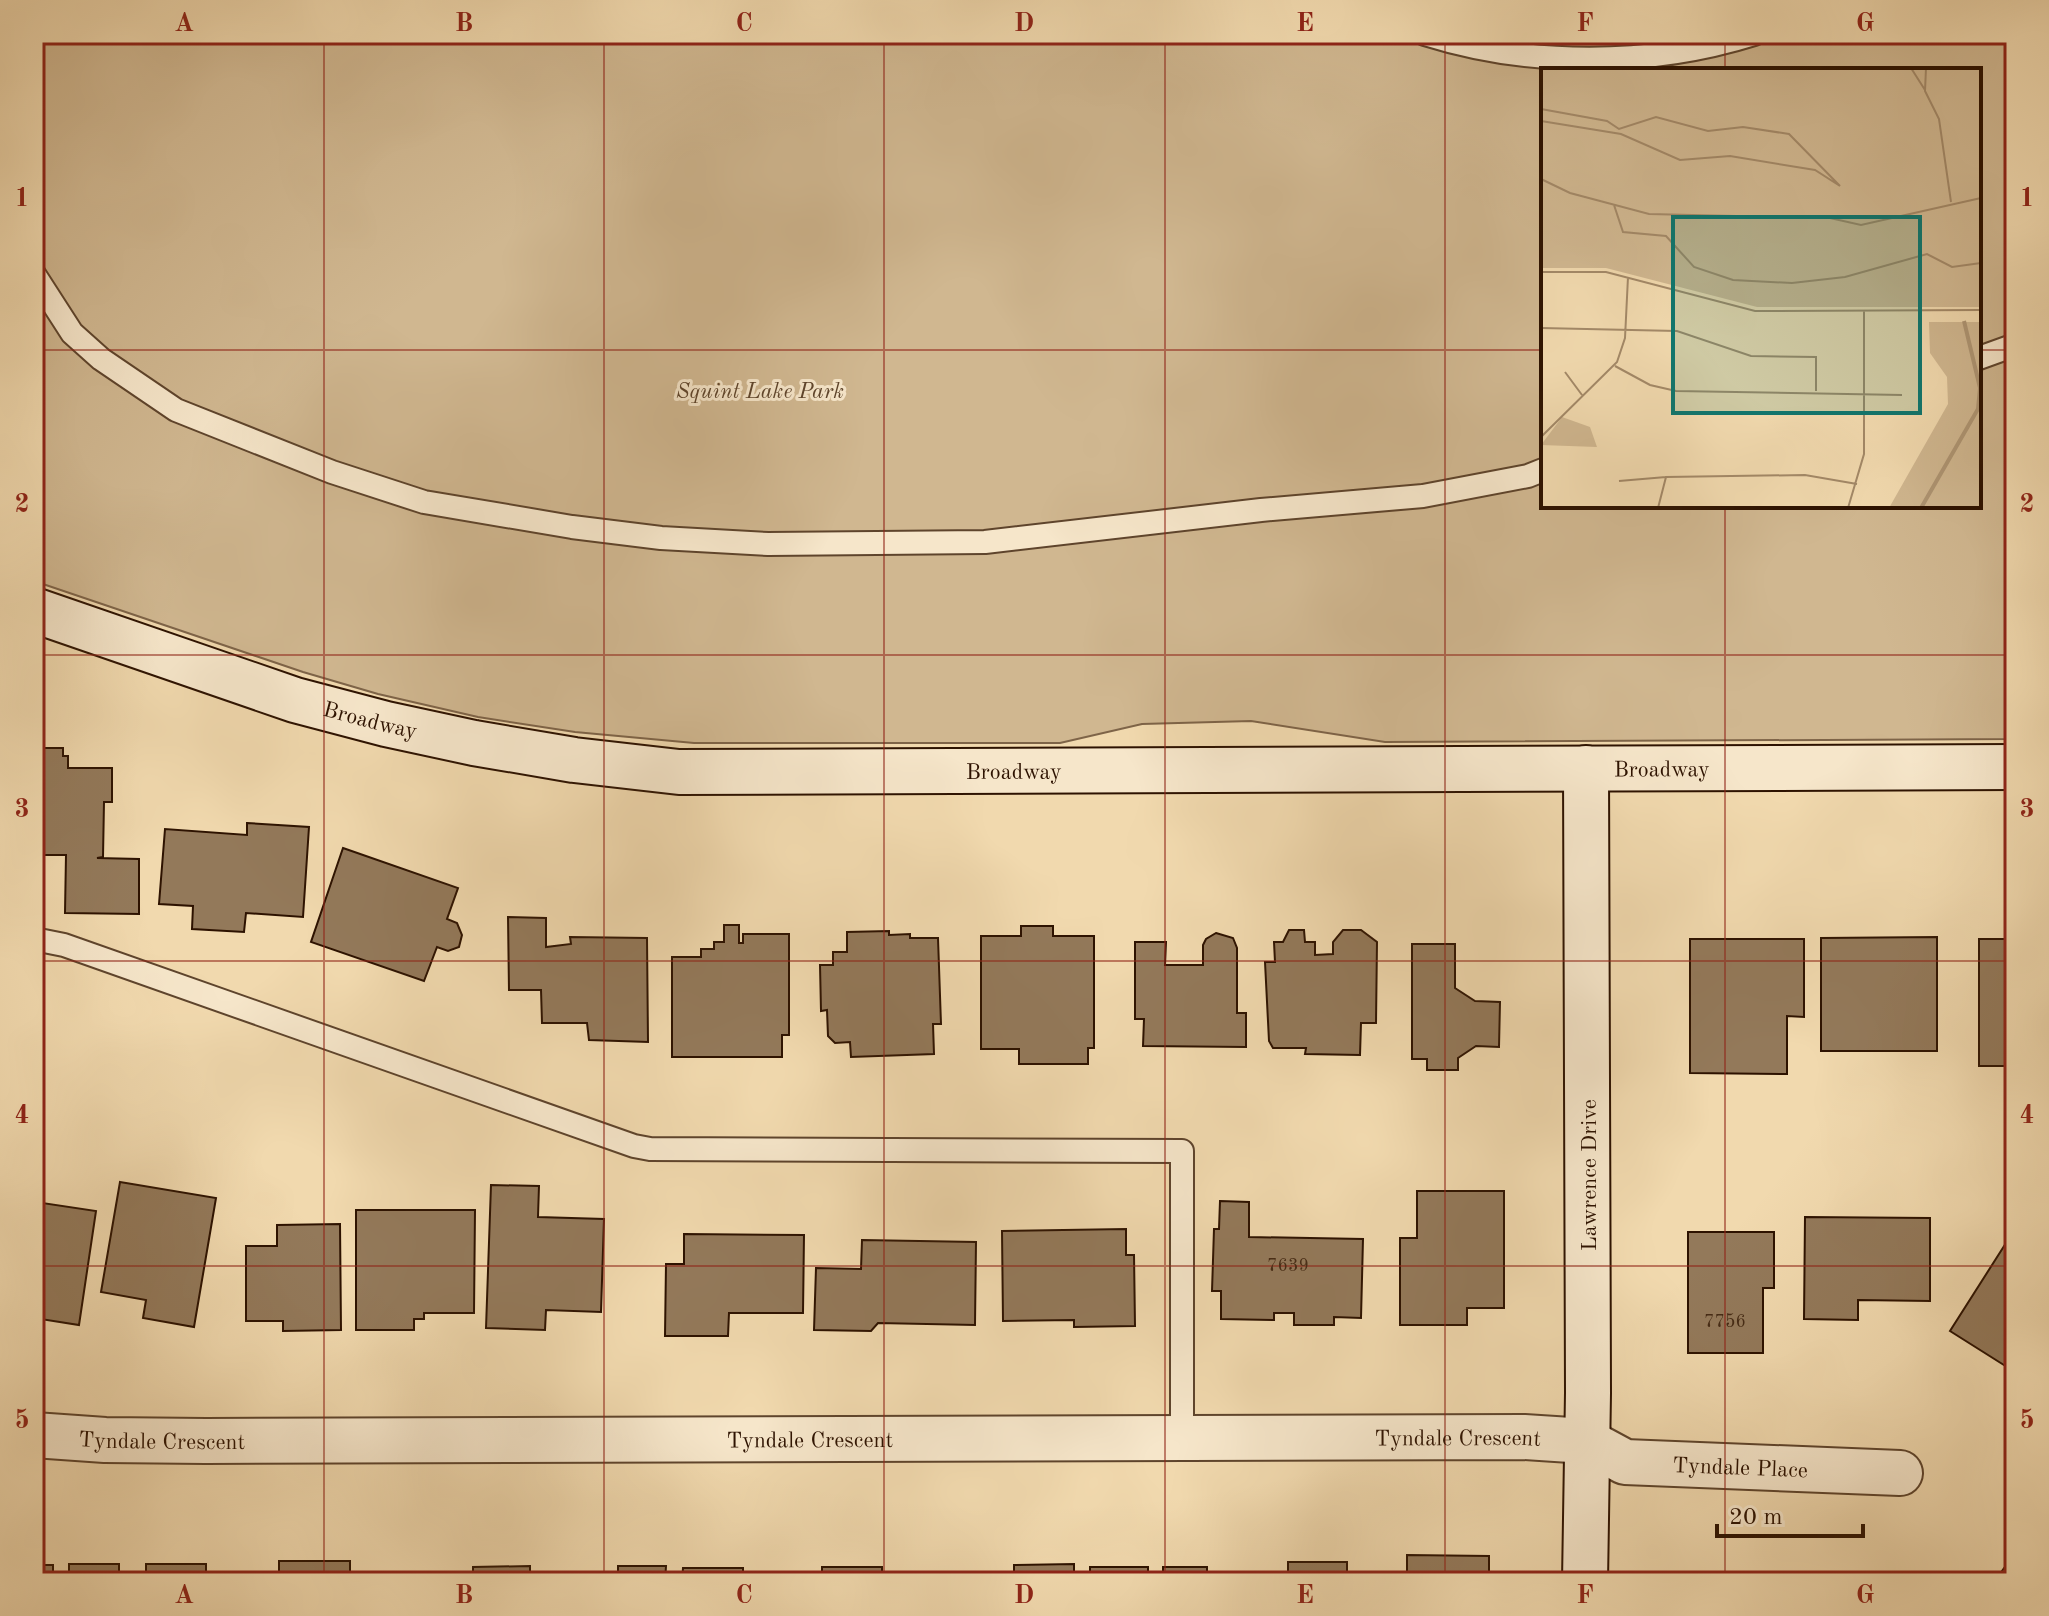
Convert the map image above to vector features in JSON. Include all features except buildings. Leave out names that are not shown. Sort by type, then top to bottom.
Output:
[{"type":"street","name":"Broadway","points":[[34,610],[295,700],[386,724],[574,760],[679,772],[2015,767]]},
{"type":"street","name":"Lawrence Drive","points":[[1585,1582],[1586,768]]},
{"type":"street","name":"Tyndale Crescent","points":[[34,1435],[191,1441],[1524,1437],[1586,1441]]},
{"type":"street","name":"Tyndale Place","points":[[1586,1441],[1625,1462],[1900,1473]]},
{"type":"lane","points":[[1425,34],[1459,44],[1559,59],[1645,55],[1728,42],[1754,34]]},
{"type":"lane","points":[[34,274],[72,333],[101,359],[176,410],[332,472],[424,502],[572,527],[661,538],[768,544],[985,542],[1261,510],[1423,496],[1541,471]]},
{"type":"lane","points":[[1981,357],[2015,345]]},
{"type":"lane","points":[[34,939],[64,945],[634,1146],[650,1149],[1182,1151],[1182,1440]]},
{"type":"green space","name":"Squint Lake Park","points":[[34,34],[2015,34],[2015,739],[1385,742],[1251,721],[1142,724],[1060,743],[694,743],[575,732],[478,717],[378,694],[303,672],[34,581]]}]
